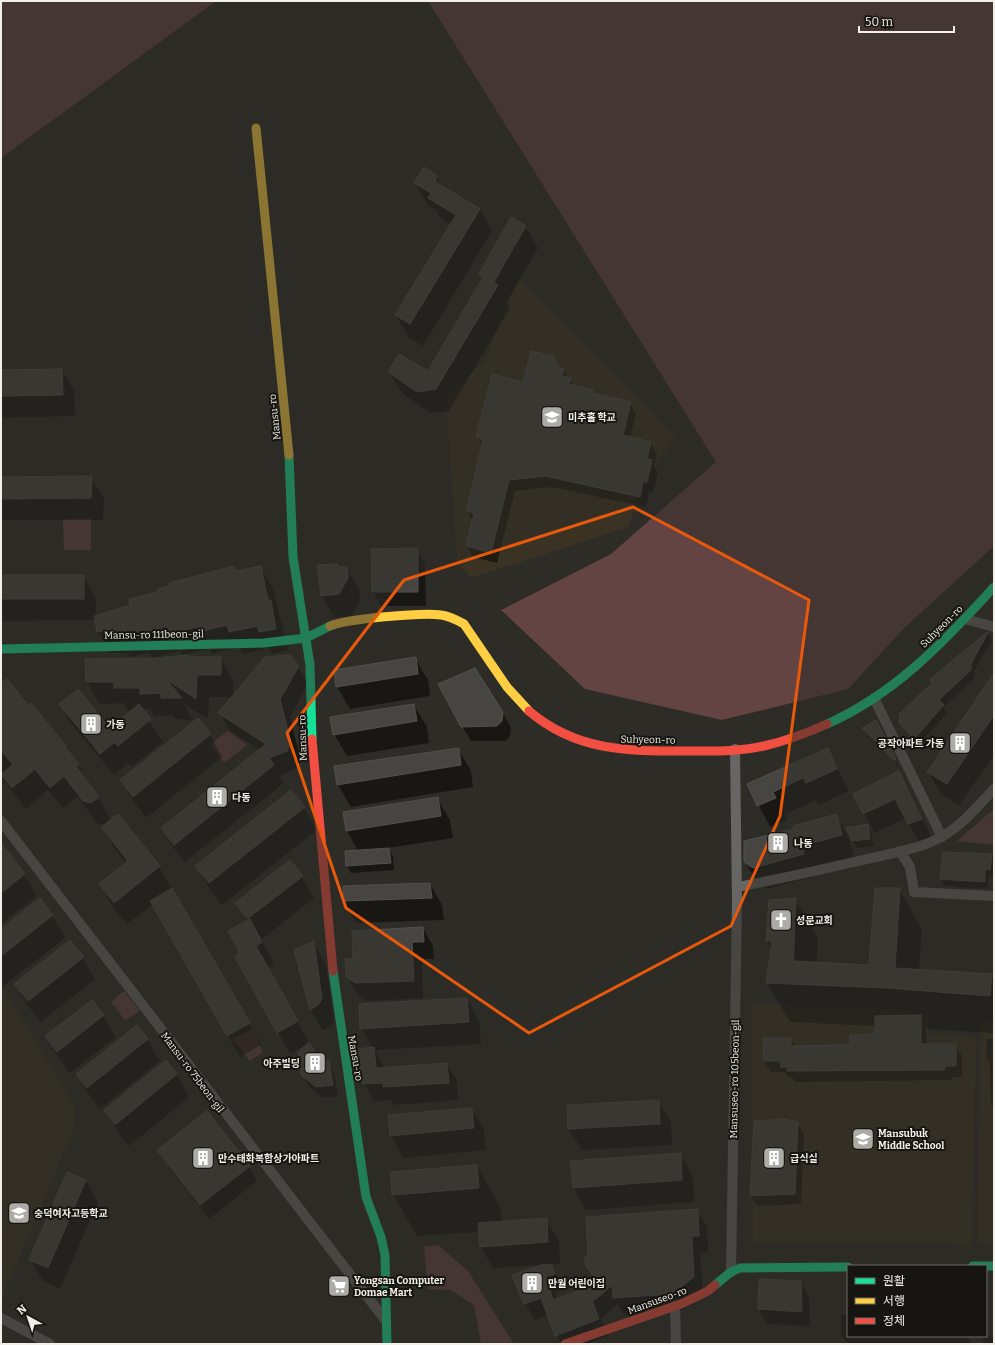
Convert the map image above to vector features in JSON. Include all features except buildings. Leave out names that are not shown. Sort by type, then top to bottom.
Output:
[{"type":"street","name":"Mansu-ro","points":[[256,128],[289,447],[293,557],[310,665],[312,747],[334,995],[366,1196],[381,1237],[385,1255],[387,1344]]},
{"type":"street","name":"Suhyeon-ro","points":[[306,638],[333,625],[348,622],[424,614],[442,615],[464,624],[519,703],[533,715],[570,738],[584,744],[623,751],[644,752],[734,749],[764,746],[796,736],[828,722],[874,698],[890,688],[920,663],[965,619],[994,587]]},
{"type":"street","points":[[965,619],[994,627]]},
{"type":"street","name":"Mansu-ro 111beon-gil","points":[[1,649],[264,643],[306,638]]},
{"type":"street","points":[[874,698],[942,837]]},
{"type":"street","name":"Mansuseo-ro 105beon-gil","points":[[731,1272],[737,887],[734,749]]},
{"type":"street","points":[[737,887],[776,880],[900,851],[931,842],[942,837],[965,821],[994,789]]},
{"type":"street","name":"Mansu-ro 75beon-gil","points":[[1,821],[386,1321]]},
{"type":"street","points":[[900,851],[910,867],[914,892],[994,896]]},
{"type":"street","name":"Mansuseo-ro","points":[[565,1344],[675,1306],[702,1294],[731,1272],[750,1267],[847,1266]]},
{"type":"street","points":[[675,1306],[676,1344]]},
{"type":"street","points":[[1,1318],[50,1344]]},
{"type":"highlighted area","points":[[633,507],[809,600],[780,816],[731,926],[529,1033],[346,908],[287,733],[404,580]]},
{"type":"shaded area","points":[[1,1],[216,1],[1,158]]},
{"type":"shaded area","points":[[428,1],[994,1],[994,546],[905,627],[848,689],[722,720],[585,689],[501,610],[611,554],[716,462]]},
{"type":"shaded area","name":"미추홀 학교","points":[[518,277],[676,437],[645,480],[628,527],[471,578],[457,562],[446,398],[484,361]]},
{"type":"shaded area","points":[[91,518],[91,550],[64,550],[63,519]]},
{"type":"shaded area","points":[[228,731],[247,745],[224,763],[210,744]]},
{"type":"shaded area","points":[[994,809],[994,845],[957,841]]},
{"type":"shaded area","name":"숭덕여자고등학교","points":[[4,989],[75,1107],[75,1125],[1,1301],[1,990]]},
{"type":"shaded area","points":[[124,991],[140,1011],[125,1020],[111,1002]]},
{"type":"shaded area","name":"Mansubuk Middle School","points":[[752,1003],[928,1013],[928,1036],[976,1037],[972,1246],[950,1243],[753,1243]]},
{"type":"shaded area","points":[[981,1019],[994,1020],[994,1244],[977,1243]]},
{"type":"shaded area","points":[[252,1029],[263,1052],[250,1061],[233,1039]]},
{"type":"shaded area","points":[[438,1245],[468,1271],[514,1344],[481,1344],[474,1305],[451,1290],[428,1289],[424,1247]]},
{"type":"traffic: fast","points":[[289,455],[293,557],[310,665],[312,739]]},
{"type":"traffic: fast","points":[[827,724],[852,712],[897,682],[938,646],[994,587]]},
{"type":"traffic: fast","points":[[1,649],[264,643],[306,638],[330,626]]},
{"type":"traffic: fast","points":[[333,971],[366,1197],[381,1237],[385,1255],[387,1344]]},
{"type":"traffic: fast","points":[[987,1266],[994,1266]]},
{"type":"traffic: fast","points":[[715,1285],[731,1272],[740,1268],[847,1267]]},
{"type":"traffic: slow","points":[[256,128],[289,455]]},
{"type":"traffic: slow","points":[[330,626],[352,621],[402,615],[432,614],[453,618],[464,624],[507,687],[529,711]]},
{"type":"traffic: jam","points":[[529,711],[566,735],[585,742],[645,751],[716,751],[755,748],[804,734],[827,724]]},
{"type":"traffic: jam","points":[[312,739],[333,971]]},
{"type":"traffic: jam","points":[[565,1344],[681,1304],[708,1291],[715,1285]]},
{"type":"place","name":"미추홀 학교","points":[[552,417]]},
{"type":"place","name":"가동","points":[[91,724]]},
{"type":"place","name":"공작아파트 가동","points":[[960,743]]},
{"type":"place","name":"다동","points":[[217,797]]},
{"type":"place","name":"나동","points":[[778,843]]},
{"type":"place","name":"성문교회","points":[[781,920]]},
{"type":"place","name":"아주빌딩","points":[[315,1063]]},
{"type":"place","name":"Mansubuk Middle School","points":[[863,1139]]},
{"type":"place","name":"만수태화복합상가아파트","points":[[203,1158]]},
{"type":"place","name":"급식실","points":[[774,1158]]},
{"type":"place","name":"숭덕여자고등학교","points":[[19,1213]]},
{"type":"place","name":"만월 어린이집","points":[[532,1283]]},
{"type":"place","name":"Yongsan Computer Domae Mart","points":[[339,1286]]}]
